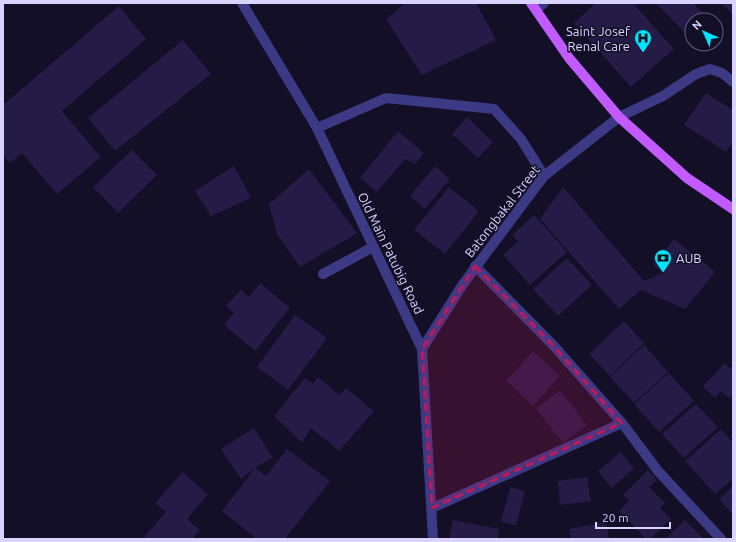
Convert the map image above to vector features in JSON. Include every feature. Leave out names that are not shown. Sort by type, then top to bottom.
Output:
[{"type":"main road","points":[[537,5],[569,58],[619,117],[686,178],[733,209]]},
{"type":"street","name":"Old Main Patubig Road","points":[[242,3],[316,128],[422,350],[433,539]]},
{"type":"street","name":"Batongbakal Street","points":[[422,350],[463,284],[544,176],[619,117],[663,96],[696,74],[710,69],[722,73],[733,82]]},
{"type":"street","points":[[316,128],[386,98],[494,109],[521,138],[544,176]]},
{"type":"street","points":[[323,274],[373,247]]},
{"type":"street","points":[[476,266],[552,345],[622,423],[658,471],[721,539]]},
{"type":"street","points":[[432,508],[622,423]]},
{"type":"highlighted area","points":[[475,266],[553,345],[622,423],[432,508],[422,349]]},
{"type":"building","points":[[405,3],[476,3],[496,40],[422,75],[386,19]]},
{"type":"building","points":[[596,3],[633,3],[674,49],[631,87],[574,23]]},
{"type":"building","points":[[656,3],[693,3],[701,12],[684,12],[684,32]]},
{"type":"building","points":[[721,3],[733,3],[733,14]]},
{"type":"building","points":[[119,6],[146,39],[62,111],[101,157],[57,194],[22,153],[10,163],[3,155],[3,105]]},
{"type":"building","points":[[183,40],[211,74],[115,151],[88,118]]},
{"type":"building","points":[[706,93],[733,110],[733,142],[726,152],[684,125]]},
{"type":"building","points":[[467,117],[493,142],[478,158],[452,134]]},
{"type":"building","points":[[398,131],[424,153],[415,164],[405,159],[377,192],[360,178]]},
{"type":"building","points":[[132,150],[157,175],[118,213],[93,187]]},
{"type":"building","points":[[234,166],[251,198],[211,216],[195,191]]},
{"type":"building","points":[[435,166],[450,179],[425,209],[410,196]]},
{"type":"building","points":[[309,169],[357,233],[300,267],[277,234],[269,204]]},
{"type":"building","points":[[449,187],[479,211],[445,254],[414,230]]},
{"type":"building","points":[[563,187],[644,281],[663,273],[653,265],[674,239],[715,272],[685,309],[641,290],[619,309],[540,219]]},
{"type":"building","points":[[534,215],[567,252],[530,285],[503,255],[518,241],[512,235]]},
{"type":"building","points":[[567,258],[592,285],[558,316],[533,289]]},
{"type":"building","points":[[260,283],[290,308],[255,351],[224,325],[234,313],[226,306],[241,290],[249,297]]},
{"type":"building","points":[[295,315],[327,338],[288,390],[257,367]]},
{"type":"building","points":[[624,321],[644,343],[610,376],[589,354]]},
{"type":"building","points":[[644,345],[668,372],[634,403],[610,377]]},
{"type":"building","points":[[533,351],[560,376],[533,406],[506,381]]},
{"type":"building","points":[[725,363],[733,371],[733,394],[729,398],[721,391],[715,398],[703,386]]},
{"type":"building","points":[[669,373],[694,401],[659,432],[634,404]]},
{"type":"building","points":[[318,377],[339,395],[346,388],[374,411],[339,451],[311,428],[302,443],[274,416],[305,378],[313,384]]},
{"type":"building","points":[[560,390],[587,425],[563,443],[536,409]]},
{"type":"building","points":[[696,404],[718,427],[684,458],[662,434]]},
{"type":"building","points":[[254,428],[273,458],[255,468],[241,479],[221,449]]},
{"type":"building","points":[[721,429],[733,443],[733,479],[715,494],[685,461]]},
{"type":"building","points":[[287,449],[330,481],[285,539],[257,539],[222,511],[255,468],[266,476]]},
{"type":"building","points":[[621,452],[634,468],[612,488],[598,471]]},
{"type":"building","points":[[648,470],[657,480],[649,487],[665,503],[660,508],[671,519],[650,539],[646,539],[619,511],[629,501],[623,495]]},
{"type":"building","points":[[182,472],[208,494],[187,519],[200,530],[192,539],[147,539],[144,537],[166,512],[155,503]]},
{"type":"building","points":[[587,477],[591,501],[560,505],[558,481]]},
{"type":"building","points":[[733,486],[733,515],[719,499]]},
{"type":"building","points":[[510,487],[525,491],[516,525],[501,522]]},
{"type":"building","points":[[453,520],[499,529],[497,539],[449,539]]},
{"type":"building","points":[[685,520],[704,539],[665,539]]},
{"type":"building","points":[[606,522],[609,539],[571,539],[569,529]]},
{"type":"place","name":"Saint Josef Renal Care","points":[[643,53]]},
{"type":"place","name":"AUB","points":[[663,273]]}]
